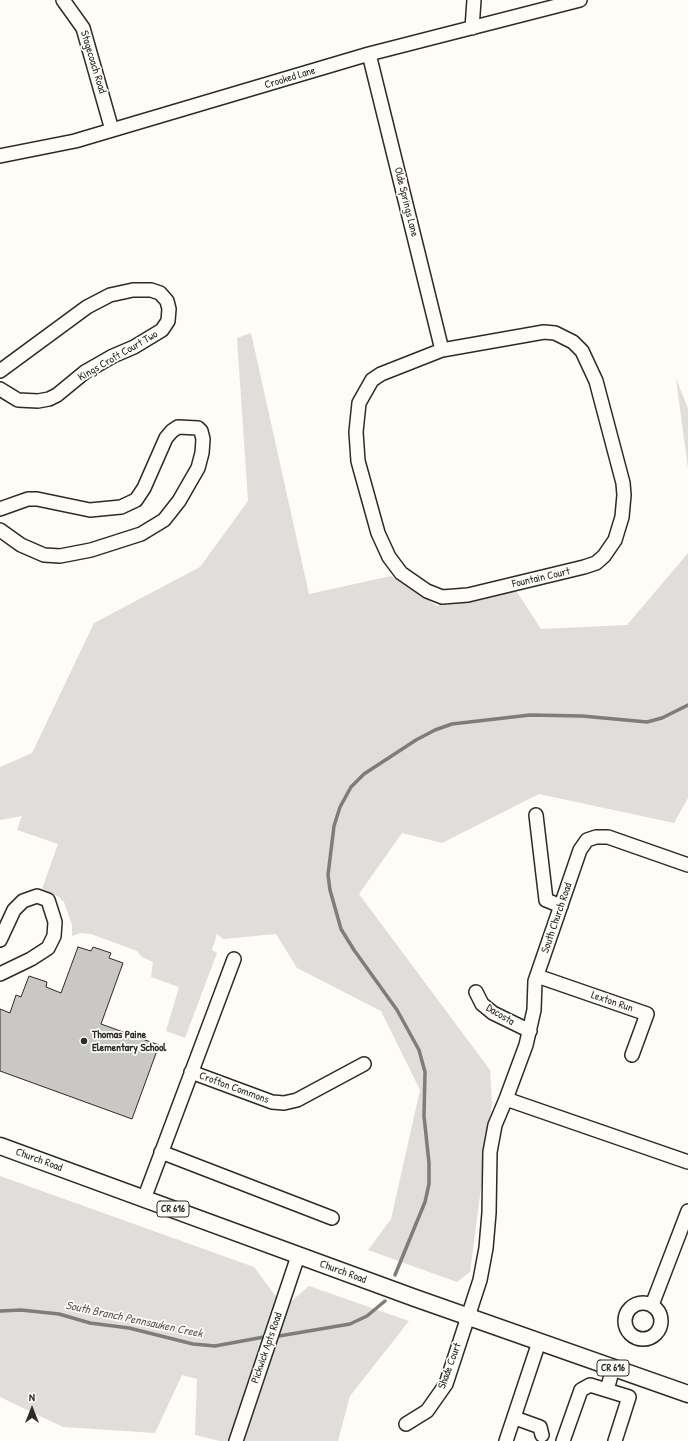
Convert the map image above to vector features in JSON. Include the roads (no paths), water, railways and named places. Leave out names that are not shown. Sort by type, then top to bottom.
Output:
[{"type":"main road","name":"Church Road","points":[[0,1146],[345,1273],[688,1394]]},
{"type":"street","name":"Stagecoach Road","points":[[64,0],[83,28],[112,130]]},
{"type":"street","points":[[472,28],[474,0]]},
{"type":"street","name":"Crooked Lane","points":[[0,156],[75,142],[369,54],[580,0]]},
{"type":"street","name":"Olde Springs Lane","points":[[369,54],[442,350]]},
{"type":"street","name":"Kings Croft Court Two","points":[[0,371],[87,307],[110,295],[133,290],[151,290],[160,293],[167,301],[169,310],[168,321],[162,330],[134,347],[113,356],[85,372],[57,395],[49,399],[38,401],[18,400],[0,389]]},
{"type":"street","name":"Fountain Court","points":[[544,332],[556,333],[573,342],[582,351],[596,381],[623,483],[624,495],[621,522],[615,540],[604,556],[596,563],[584,568],[468,595],[442,597],[427,591],[401,573],[389,557],[378,533],[358,461],[356,432],[359,403],[372,380],[381,374],[442,350],[544,332]]},
{"type":"street","points":[[0,509],[28,500],[37,499],[90,510],[122,507],[136,500],[144,488],[166,438],[172,431],[178,427],[198,428],[201,431],[203,439],[202,453],[198,468],[178,501],[164,520],[141,534],[91,550],[60,556],[44,555],[21,545],[0,530]]},
{"type":"street","points":[[536,815],[546,900],[561,906]]},
{"type":"street","name":"South Church Road","points":[[466,1316],[480,1280],[486,1248],[489,1213],[490,1152],[494,1125],[506,1099],[530,1031],[534,1010],[537,976],[580,850],[587,840],[591,838],[608,838],[688,865]]},
{"type":"street","points":[[0,940],[14,910],[23,900],[37,896],[48,900],[55,922],[54,936],[48,948],[31,959],[0,974]]},
{"type":"street","name":"Crofton Commons","points":[[144,1199],[234,959]]},
{"type":"street","name":"Lexton Run","points":[[537,976],[647,1014],[632,1055]]},
{"type":"street","name":"Dacosta","points":[[476,992],[482,1004],[493,1013],[530,1031]]},
{"type":"street","name":"Crofton Commons","points":[[191,1072],[272,1102],[284,1103],[297,1100],[364,1064]]},
{"type":"street","points":[[506,1099],[688,1162]]},
{"type":"street","points":[[161,1152],[332,1218]]},
{"type":"street","points":[[652,1305],[688,1211]]},
{"type":"street","name":"Pickwick Apts Road","points":[[236,1441],[298,1256]]},
{"type":"street","name":"Shade Court","points":[[406,1424],[427,1411],[442,1391],[452,1368],[466,1316]]},
{"type":"street","points":[[506,1441],[515,1418],[539,1342]]},
{"type":"street","points":[[607,1390],[613,1368]]},
{"type":"street","points":[[515,1418],[540,1427],[541,1438],[562,1441],[581,1390],[590,1385],[629,1397],[615,1441]]},
{"type":"waterway","name":"South Branch Pennsauken Creek","points":[[395,1275],[425,1202],[429,1184],[429,1163],[424,1116],[425,1072],[419,1050],[397,1010],[354,950],[341,929],[330,890],[328,875],[334,826],[340,807],[351,787],[364,774],[416,740],[435,730],[452,724],[530,715],[582,716],[647,722],[662,718],[688,705]]},
{"type":"waterway","name":"South Branch Pennsauken Creek","points":[[279,1336],[350,1324],[367,1316],[385,1301]]},
{"type":"waterway","name":"South Branch Pennsauken Creek","points":[[0,1311],[21,1310],[59,1314],[90,1323],[129,1328],[193,1344],[215,1346],[264,1337]]},
{"type":"place","name":"Thomas Paine Elementary School","points":[[84,1041]]}]
